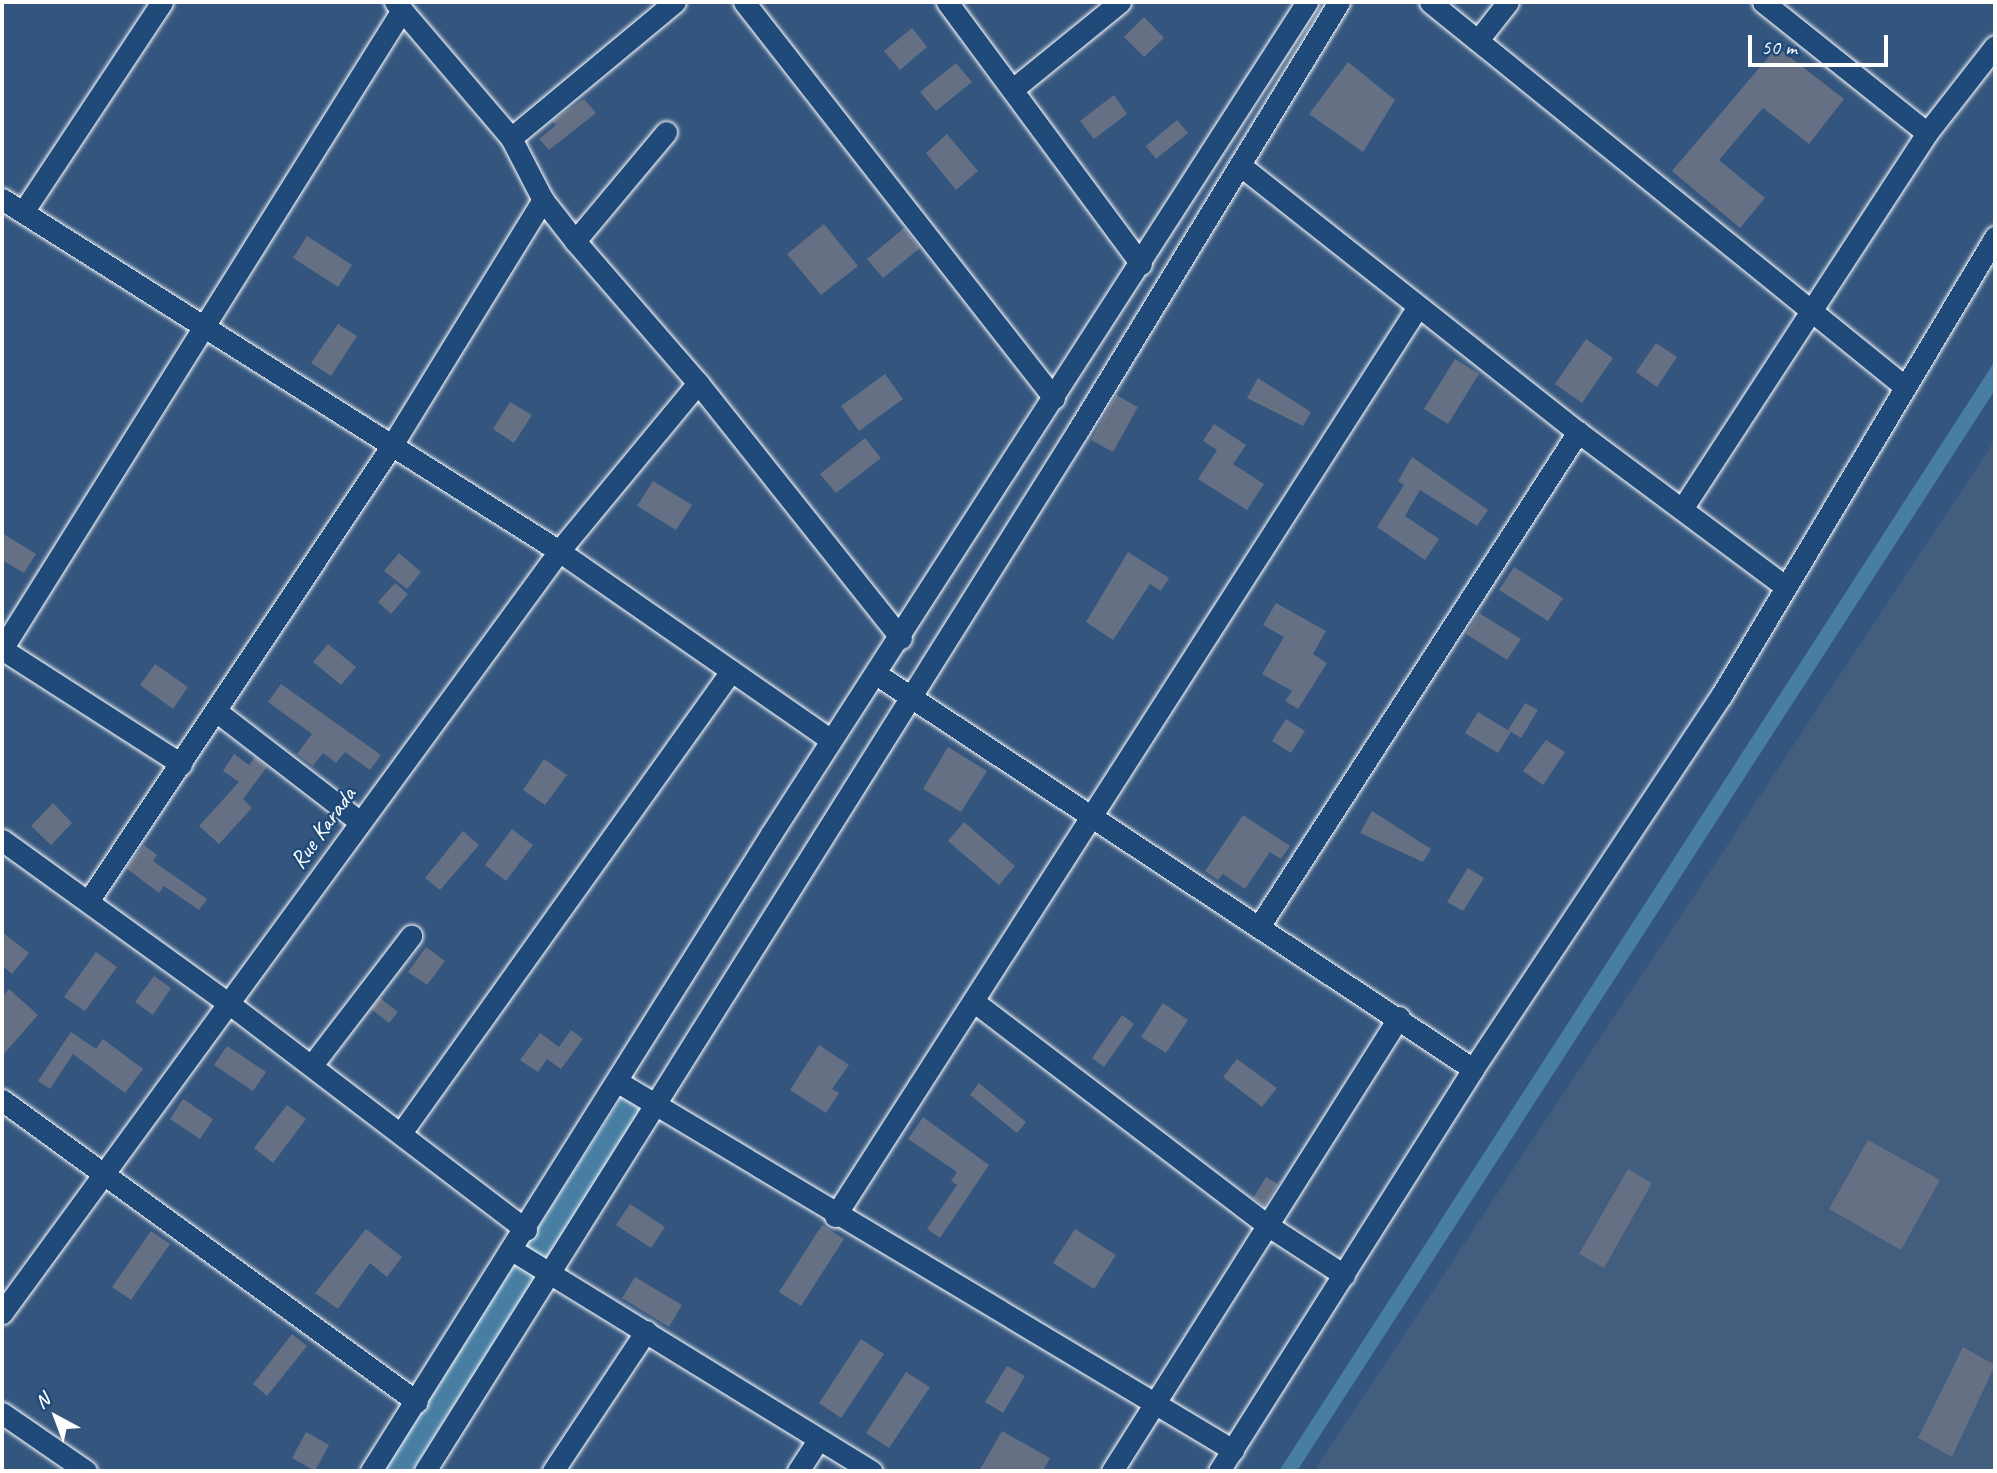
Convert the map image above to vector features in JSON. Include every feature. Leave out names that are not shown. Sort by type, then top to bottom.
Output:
[{"type":"street","points":[[23,212],[162,2]]},
{"type":"street","points":[[511,138],[675,2]]},
{"type":"street","points":[[744,2],[1054,398]]},
{"type":"street","points":[[947,2],[1141,264]]},
{"type":"street","points":[[1013,89],[1120,2]]},
{"type":"street","points":[[425,1471],[547,1272],[637,1093],[831,740],[901,638],[1307,2]]},
{"type":"street","points":[[371,1471],[516,1253],[526,1230],[637,1093],[906,696],[1241,166],[1339,2]]},
{"type":"street","points":[[1430,2],[1904,386]]},
{"type":"street","points":[[1478,40],[1508,2]]},
{"type":"street","points":[[1763,2],[1927,133]]},
{"type":"street","points":[[181,764],[2,649],[398,6],[511,138],[543,200],[575,241],[698,383],[901,638]]},
{"type":"street","points":[[1682,509],[1809,310],[1927,133],[1995,46]]},
{"type":"street","points":[[575,241],[666,132]]},
{"type":"street","points":[[1241,166],[1417,308],[1783,585]]},
{"type":"street","points":[[2,199],[559,551],[831,740]]},
{"type":"street","points":[[89,900],[392,445],[543,200]]},
{"type":"street","points":[[1220,1471],[1473,1069],[1715,706],[1783,585],[1874,445],[1904,386],[1995,237]]},
{"type":"street","points":[[835,1216],[1417,308]]},
{"type":"street","name":"Rue Karada","points":[[2,1313],[102,1172],[559,551],[698,383]]},
{"type":"street","points":[[1260,925],[1578,432]]},
{"type":"street","points":[[401,1133],[731,671]]},
{"type":"street","points":[[876,674],[1260,925],[1473,1069]]},
{"type":"street","points":[[216,711],[360,822]]},
{"type":"street","points":[[2,840],[89,900],[313,1065],[526,1230]]},
{"type":"street","points":[[313,1065],[411,936]]},
{"type":"street","points":[[973,1001],[1267,1225],[1344,1275]]},
{"type":"street","points":[[1112,1471],[1399,1017]]},
{"type":"street","points":[[637,1093],[835,1216],[1233,1450]]},
{"type":"street","points":[[2,1100],[417,1402]]},
{"type":"street","points":[[516,1253],[871,1471]]},
{"type":"street","points":[[553,1471],[646,1331]]},
{"type":"street","points":[[2,1413],[86,1471]]},
{"type":"street","points":[[798,1471],[818,1440]]},
{"type":"shaded area","points":[[1995,361],[1995,390],[1297,1471],[1279,1471]]},
{"type":"shaded area","points":[[1995,440],[1995,1471],[1314,1471]]},
{"type":"shaded area","points":[[635,1096],[642,1111],[412,1471],[382,1471],[621,1098]]},
{"type":"building","points":[[1144,17],[1164,38],[1144,57],[1124,37]]},
{"type":"building","points":[[912,28],[927,47],[900,70],[884,51]]},
{"type":"building","points":[[1777,47],[1844,99],[1809,144],[1763,108],[1719,160],[1765,198],[1740,228],[1672,171]]},
{"type":"building","points":[[1348,62],[1395,100],[1363,152],[1309,114]]},
{"type":"building","points":[[956,63],[972,82],[936,111],[920,92]]},
{"type":"building","points":[[1114,95],[1127,114],[1094,139],[1080,121]]},
{"type":"building","points":[[584,99],[596,113],[549,150],[539,139],[556,125],[552,121]]},
{"type":"building","points":[[1177,120],[1188,133],[1156,159],[1146,146]]},
{"type":"building","points":[[947,134],[978,171],[956,190],[926,153]]},
{"type":"building","points":[[824,224],[858,266],[821,295],[787,254]]},
{"type":"building","points":[[904,228],[920,248],[883,278],[867,259]]},
{"type":"building","points":[[307,236],[352,265],[338,287],[293,258]]},
{"type":"building","points":[[338,324],[357,336],[331,376],[311,363]]},
{"type":"building","points":[[1586,339],[1613,358],[1582,403],[1555,384]]},
{"type":"building","points":[[1656,343],[1677,357],[1657,387],[1636,372]]},
{"type":"building","points":[[1455,359],[1479,374],[1448,424],[1424,409]]},
{"type":"building","points":[[885,374],[903,399],[859,431],[841,406]]},
{"type":"building","points":[[1258,378],[1311,412],[1303,426],[1247,398]]},
{"type":"building","points":[[1116,395],[1138,407],[1113,452],[1091,440]]},
{"type":"building","points":[[510,402],[532,415],[514,443],[493,429]]},
{"type":"building","points":[[1214,424],[1246,445],[1233,464],[1264,484],[1247,510],[1198,479],[1217,450],[1203,441]]},
{"type":"building","points":[[865,438],[881,458],[836,493],[820,474]]},
{"type":"building","points":[[1412,457],[1488,510],[1477,526],[1420,490],[1405,516],[1439,539],[1425,560],[1377,527],[1404,485],[1398,481]]},
{"type":"building","points":[[653,481],[692,505],[676,530],[637,506]]},
{"type":"building","points":[[2,533],[36,554],[24,573],[2,560]]},
{"type":"building","points":[[1128,552],[1169,578],[1161,591],[1150,584],[1113,640],[1086,622]]},
{"type":"building","points":[[399,553],[421,572],[407,589],[384,571]]},
{"type":"building","points":[[1514,567],[1563,598],[1548,621],[1499,590]]},
{"type":"building","points":[[395,583],[408,594],[391,614],[378,602]]},
{"type":"building","points":[[1276,603],[1326,631],[1313,654],[1327,663],[1298,709],[1285,701],[1292,691],[1262,674],[1284,637],[1263,625]]},
{"type":"building","points":[[1479,613],[1521,639],[1507,660],[1466,634]]},
{"type":"building","points":[[328,644],[356,667],[341,685],[313,662]]},
{"type":"building","points":[[155,664],[188,687],[173,709],[140,685]]},
{"type":"building","points":[[281,684],[381,755],[370,770],[345,752],[336,763],[323,753],[313,766],[297,754],[312,734],[268,702]]},
{"type":"building","points":[[1525,703],[1538,710],[1521,738],[1508,730]]},
{"type":"building","points":[[1478,712],[1511,732],[1498,753],[1465,733]]},
{"type":"building","points":[[1286,719],[1305,731],[1291,753],[1272,741]]},
{"type":"building","points":[[1546,740],[1565,752],[1543,785],[1523,771]]},
{"type":"building","points":[[948,747],[987,771],[961,812],[923,789]]},
{"type":"building","points":[[234,754],[249,765],[255,757],[267,767],[243,799],[252,808],[219,844],[199,826],[239,782],[223,771]]},
{"type":"building","points":[[544,759],[567,775],[545,805],[523,790]]},
{"type":"building","points":[[53,803],[72,823],[51,845],[31,826]]},
{"type":"building","points":[[1372,811],[1431,849],[1423,862],[1360,833]]},
{"type":"building","points":[[1243,815],[1290,846],[1281,859],[1270,852],[1245,889],[1223,874],[1218,880],[1205,871]]},
{"type":"building","points":[[964,822],[1015,866],[999,885],[948,841]]},
{"type":"building","points":[[512,829],[533,845],[506,881],[485,865]]},
{"type":"building","points":[[463,831],[479,845],[440,890],[425,878]]},
{"type":"building","points":[[144,845],[157,855],[153,861],[207,899],[199,910],[164,886],[159,893],[126,868]]},
{"type":"building","points":[[1468,868],[1484,878],[1463,911],[1447,902]]},
{"type":"building","points":[[2,932],[29,953],[12,974],[2,965]]},
{"type":"building","points":[[426,947],[445,961],[427,985],[408,972]]},
{"type":"building","points":[[96,952],[117,967],[85,1011],[64,997]]},
{"type":"building","points":[[154,976],[171,988],[153,1015],[135,1002]]},
{"type":"building","points":[[9,989],[38,1015],[2,1056],[2,997]]},
{"type":"building","points":[[380,998],[398,1012],[389,1023],[371,1009]]},
{"type":"building","points":[[1163,1003],[1188,1020],[1166,1053],[1141,1037]]},
{"type":"building","points":[[1122,1015],[1134,1024],[1104,1067],[1092,1058]]},
{"type":"building","points":[[571,1030],[583,1039],[561,1069],[547,1059],[538,1072],[520,1060],[540,1033],[559,1047]]},
{"type":"building","points":[[71,1032],[96,1049],[103,1039],[143,1069],[125,1093],[73,1054],[50,1089],[38,1081]]},
{"type":"building","points":[[819,1045],[849,1065],[832,1089],[839,1093],[826,1113],[790,1090]]},
{"type":"building","points":[[227,1046],[266,1072],[253,1091],[214,1065]]},
{"type":"building","points":[[1237,1059],[1277,1088],[1262,1107],[1223,1077]]},
{"type":"building","points":[[979,1083],[1026,1122],[1017,1133],[970,1095]]},
{"type":"building","points":[[183,1099],[213,1119],[200,1139],[170,1119]]},
{"type":"building","points":[[287,1105],[306,1119],[273,1163],[254,1148]]},
{"type":"building","points":[[923,1117],[989,1165],[940,1238],[927,1229],[957,1185],[951,1181],[957,1172],[908,1139]]},
{"type":"building","points":[[1868,1140],[1940,1180],[1901,1250],[1829,1209]]},
{"type":"building","points":[[1628,1169],[1652,1183],[1604,1268],[1579,1254]]},
{"type":"building","points":[[1266,1177],[1278,1184],[1264,1206],[1253,1198]]},
{"type":"building","points":[[630,1204],[665,1227],[651,1248],[616,1225]]},
{"type":"building","points":[[822,1225],[844,1239],[801,1306],[779,1292]]},
{"type":"building","points":[[366,1229],[402,1257],[387,1277],[370,1263],[338,1309],[315,1293]]},
{"type":"building","points":[[1075,1229],[1116,1255],[1094,1289],[1053,1263]]},
{"type":"building","points":[[151,1231],[170,1244],[131,1300],[112,1287]]},
{"type":"building","points":[[635,1277],[682,1305],[669,1327],[622,1298]]},
{"type":"building","points":[[292,1334],[307,1346],[267,1396],[253,1384]]},
{"type":"building","points":[[861,1339],[884,1354],[841,1418],[819,1403]]},
{"type":"building","points":[[1963,1347],[1995,1365],[1952,1457],[1918,1438]]},
{"type":"building","points":[[1007,1366],[1025,1376],[1003,1413],[985,1402]]},
{"type":"building","points":[[906,1372],[930,1387],[889,1448],[866,1433]]},
{"type":"building","points":[[1002,1431],[1050,1458],[1043,1471],[979,1471]]},
{"type":"building","points":[[306,1432],[329,1445],[315,1471],[292,1458]]}]
